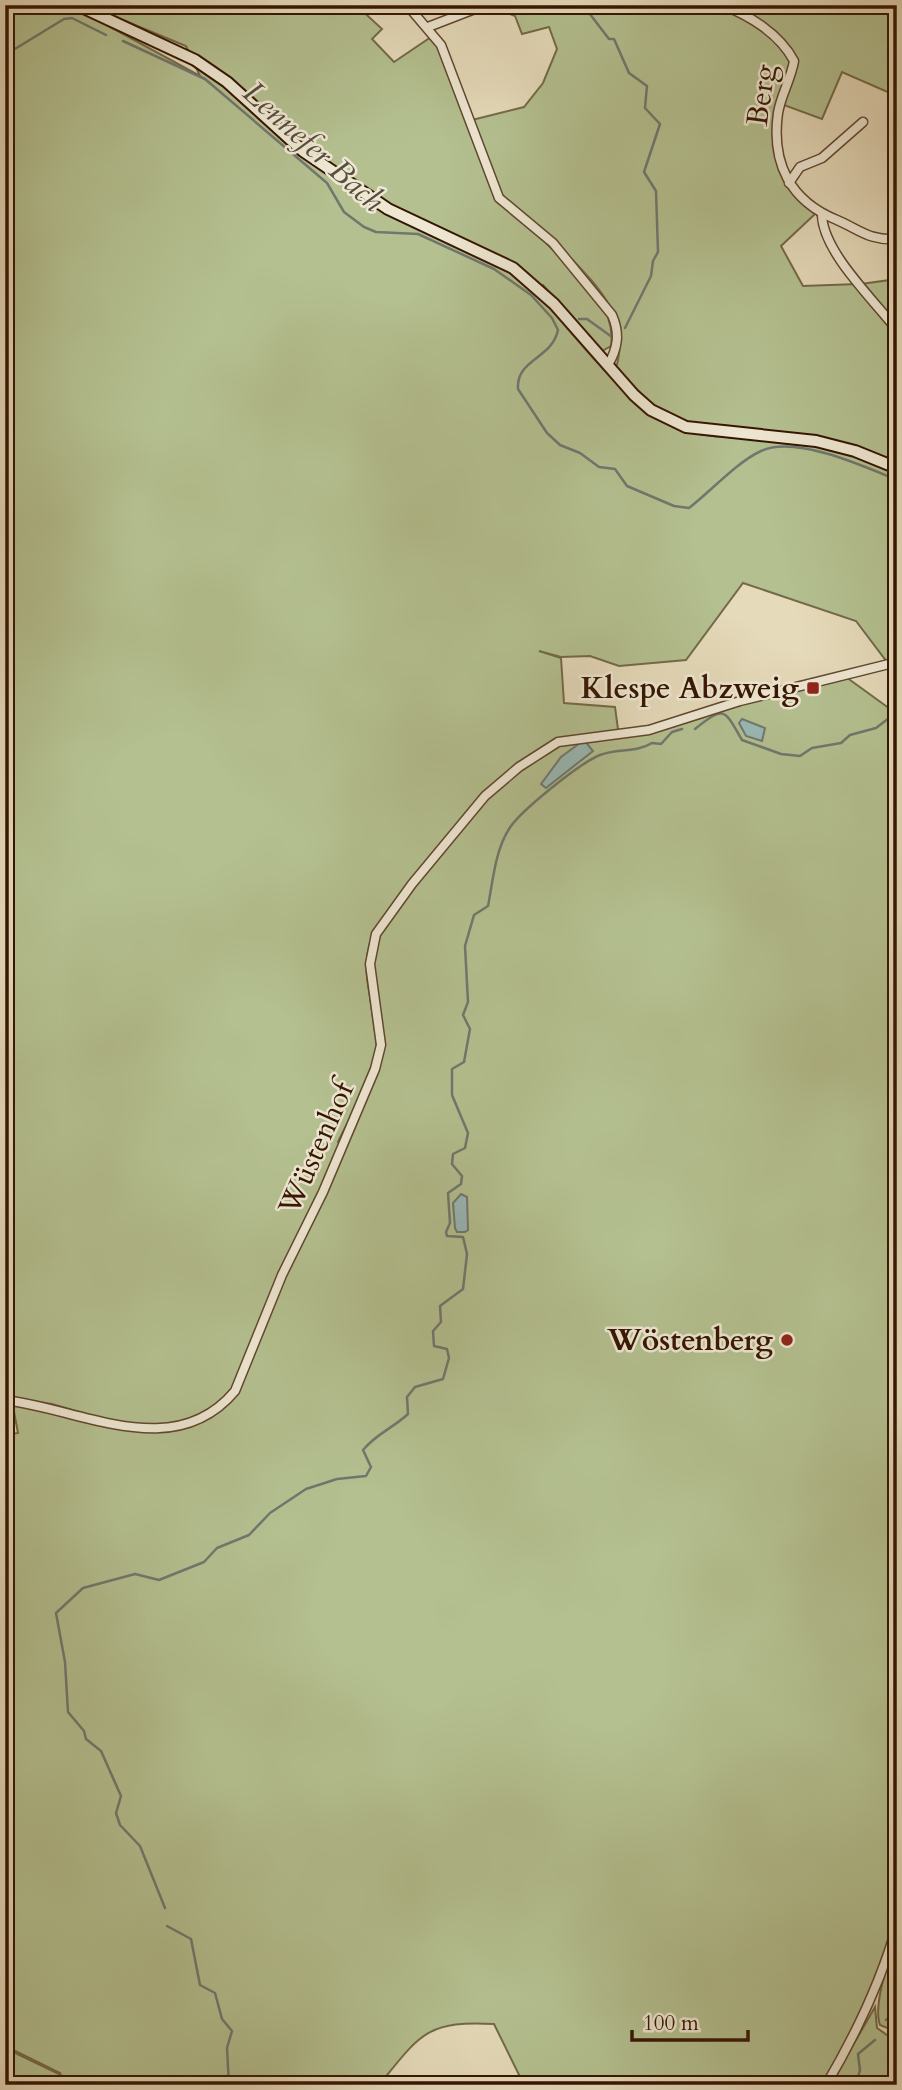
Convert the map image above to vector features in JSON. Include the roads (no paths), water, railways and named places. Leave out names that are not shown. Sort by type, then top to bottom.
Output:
[{"type":"main road","points":[[77,5],[195,60],[227,82],[303,151],[388,209],[513,268],[554,304],[652,410],[686,427],[816,441],[855,451],[897,468]]},
{"type":"street","points":[[407,5],[441,45],[499,198],[552,243],[612,315],[616,324],[618,349],[608,365]]},
{"type":"street","name":"Berg","points":[[722,5],[753,19],[783,46],[793,61],[778,111],[777,135],[780,167],[789,183],[805,204],[822,216],[873,239],[897,239]]},
{"type":"street","points":[[428,27],[484,7]]},
{"type":"street","points":[[789,183],[800,167],[822,158],[863,122]]},
{"type":"street","name":"Berg","points":[[822,216],[823,231],[854,277],[897,330]]},
{"type":"street","name":"Wüstenhof","points":[[5,1400],[39,1404],[115,1427],[138,1430],[169,1427],[200,1419],[222,1406],[242,1377],[282,1275],[323,1192],[375,1069],[381,1045],[370,964],[376,934],[412,884],[485,796],[519,767],[558,742],[649,730],[740,701],[897,662]]},
{"type":"street","points":[[826,2085],[851,2043],[868,2005],[897,1925]]},
{"type":"water","points":[[742,719],[765,728],[762,741],[746,736],[739,723]]},
{"type":"water","points":[[584,740],[593,751],[546,788],[541,784],[561,757]]},
{"type":"water","points":[[461,1194],[467,1197],[468,1230],[457,1232],[453,1203]]},
{"type":"waterway","points":[[583,5],[609,39],[614,39],[629,73],[647,86],[645,108],[660,124],[644,172],[656,191],[658,252],[653,261],[651,276],[625,328]]},
{"type":"waterway","name":"Lennefer Bach","points":[[5,55],[64,19],[72,18],[106,35]]},
{"type":"waterway","name":"Lennefer Bach","points":[[123,41],[205,79],[327,183],[344,212],[364,227],[376,232],[418,234],[494,269],[531,295],[552,318],[558,330],[549,347],[523,371],[518,389],[547,433],[560,445],[580,453],[599,467],[615,469],[627,486],[674,506],[689,508],[743,462],[761,451],[775,447],[810,449],[829,454],[897,480]]},
{"type":"waterway","points":[[579,319],[587,319],[612,337]]},
{"type":"waterway","points":[[695,729],[712,716],[723,714],[742,740],[781,754],[800,756],[812,748],[841,743],[850,735],[876,728],[897,712]]},
{"type":"waterway","points":[[165,1908],[140,1846],[120,1825],[116,1813],[121,1796],[101,1751],[86,1739],[84,1731],[68,1712],[65,1662],[56,1613],[83,1588],[135,1574],[159,1580],[204,1562],[217,1548],[249,1535],[270,1513],[306,1489],[337,1479],[366,1476],[371,1467],[363,1450],[408,1414],[407,1397],[415,1387],[443,1379],[449,1358],[447,1349],[434,1346],[433,1331],[441,1322],[440,1306],[463,1289],[467,1254],[463,1237],[447,1236],[446,1232],[450,1223],[448,1193],[461,1184],[462,1176],[452,1164],[453,1154],[465,1148],[468,1133],[452,1095],[452,1069],[464,1062],[470,1029],[463,1015],[468,1002],[465,946],[474,915],[488,906],[504,838],[515,821],[537,800],[565,777],[600,755],[640,748],[652,743],[661,744],[672,732],[682,729]]},
{"type":"waterway","points":[[167,1926],[191,1939],[200,1985],[215,1993],[222,2019],[232,2031],[227,2048],[229,2085]]},
{"type":"waterway","points":[[886,2020],[897,2008]]},
{"type":"waterway","points":[[856,2085],[860,2070],[858,2054],[875,2040]]},
{"type":"place","name":"Klespe Abzweig","points":[[813,688]]},
{"type":"place","name":"Wöstenberg","points":[[787,1340]]}]
